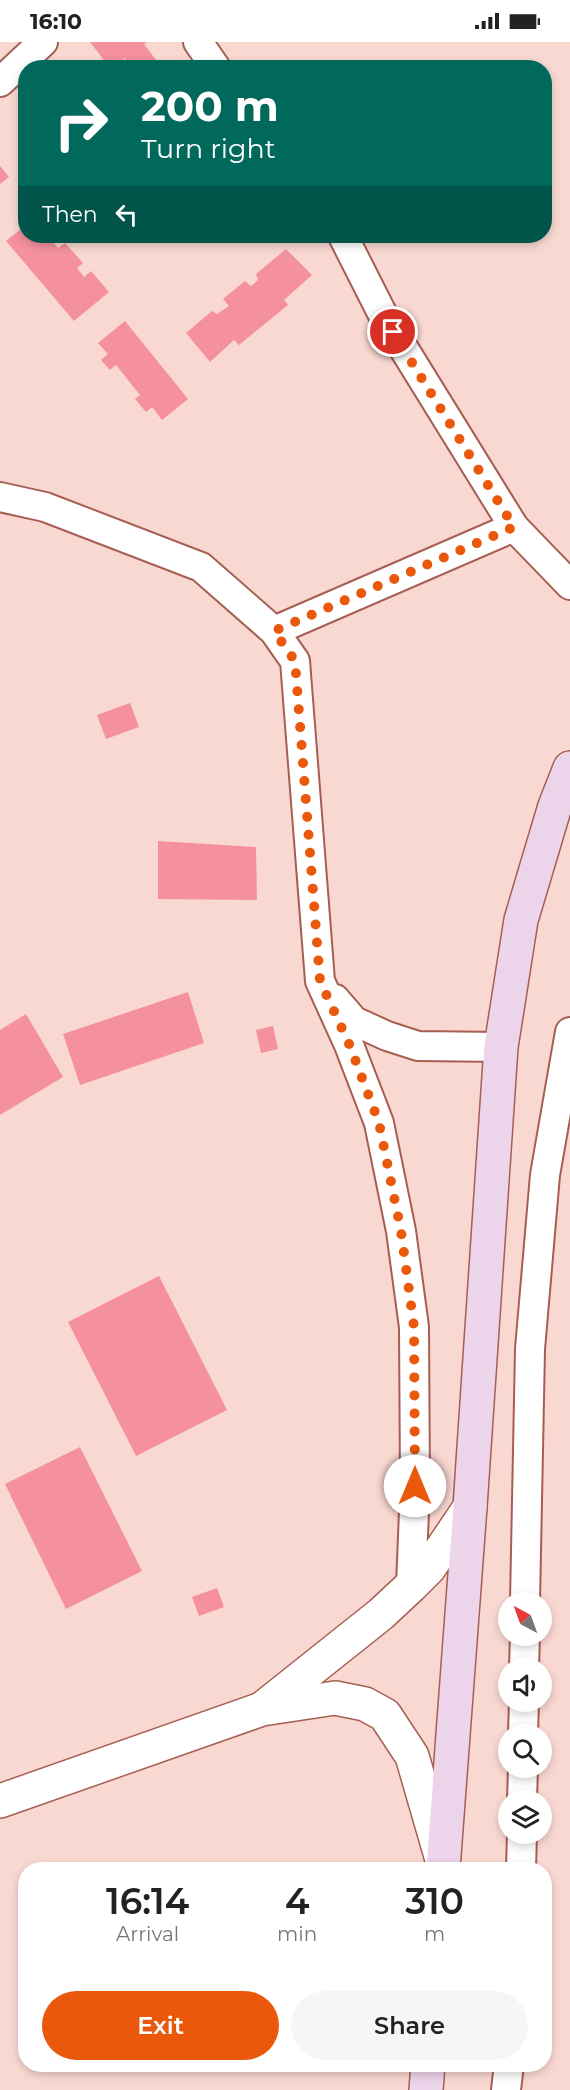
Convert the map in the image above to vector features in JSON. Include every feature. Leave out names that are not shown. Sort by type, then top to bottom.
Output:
[{"type":"main road","points":[[443,1862],[501,1047],[521,920],[555,806],[570,768]]},
{"type":"main road","points":[[426,2090],[427,2072]]},
{"type":"street","points":[[23,60],[42,42]]},
{"type":"street","points":[[198,42],[210,60]]},
{"type":"street","points":[[0,82],[18,65]]},
{"type":"street","points":[[347,243],[383,315],[514,527],[570,585]]},
{"type":"street","points":[[0,497],[45,507],[201,567],[274,631],[295,661],[320,981],[350,1046],[379,1123],[401,1231],[414,1327],[415,1486],[411,1586]]},
{"type":"street","points":[[274,631],[514,527]]},
{"type":"street","points":[[320,981],[354,1021],[387,1036],[418,1046],[501,1047]]},
{"type":"street","points":[[525,1592],[531,1337],[544,1175],[570,1032]]},
{"type":"street","points":[[262,1709],[381,1614],[411,1586],[429,1568],[470,1507]]},
{"type":"street","points":[[0,1801],[262,1709],[335,1698],[365,1704],[385,1715],[412,1756],[442,1862]]},
{"type":"street","points":[[521,1862],[522,1844]]},
{"type":"street","points":[[506,2090],[508,2072]]},
{"type":"building","points":[[90,42],[147,42],[144,44],[156,60],[126,60],[125,58],[104,60]]},
{"type":"building","points":[[0,166],[9,177],[0,184]]},
{"type":"building","points":[[18,231],[18,243],[54,243],[58,248],[65,243],[83,263],[77,268],[84,277],[91,271],[109,292],[74,321],[6,241]]},
{"type":"building","points":[[286,249],[312,275],[284,300],[288,305],[239,345],[234,340],[210,362],[186,333],[212,311],[217,314],[229,306],[223,299],[245,281],[251,286],[258,280],[256,274]]},
{"type":"building","points":[[125,321],[188,399],[162,420],[152,407],[146,412],[135,399],[140,395],[116,365],[110,370],[101,360],[108,354],[98,343]]},
{"type":"building","points":[[130,703],[139,727],[106,739],[97,715]]},
{"type":"building","points":[[158,841],[256,847],[257,900],[158,899]]},
{"type":"building","points":[[188,992],[204,1043],[80,1085],[63,1034]]},
{"type":"building","points":[[26,1014],[63,1077],[0,1115],[0,1030]]},
{"type":"building","points":[[273,1026],[278,1049],[261,1053],[256,1030]]},
{"type":"building","points":[[159,1276],[227,1410],[136,1456],[68,1322]]},
{"type":"building","points":[[80,1447],[142,1571],[66,1609],[5,1484]]},
{"type":"building","points":[[217,1588],[224,1607],[199,1616],[192,1597]]},
{"type":"route","points":[[393,332],[514,527],[274,631],[295,661],[320,981],[350,1046],[379,1123],[401,1231],[414,1327],[415,1486]]}]
